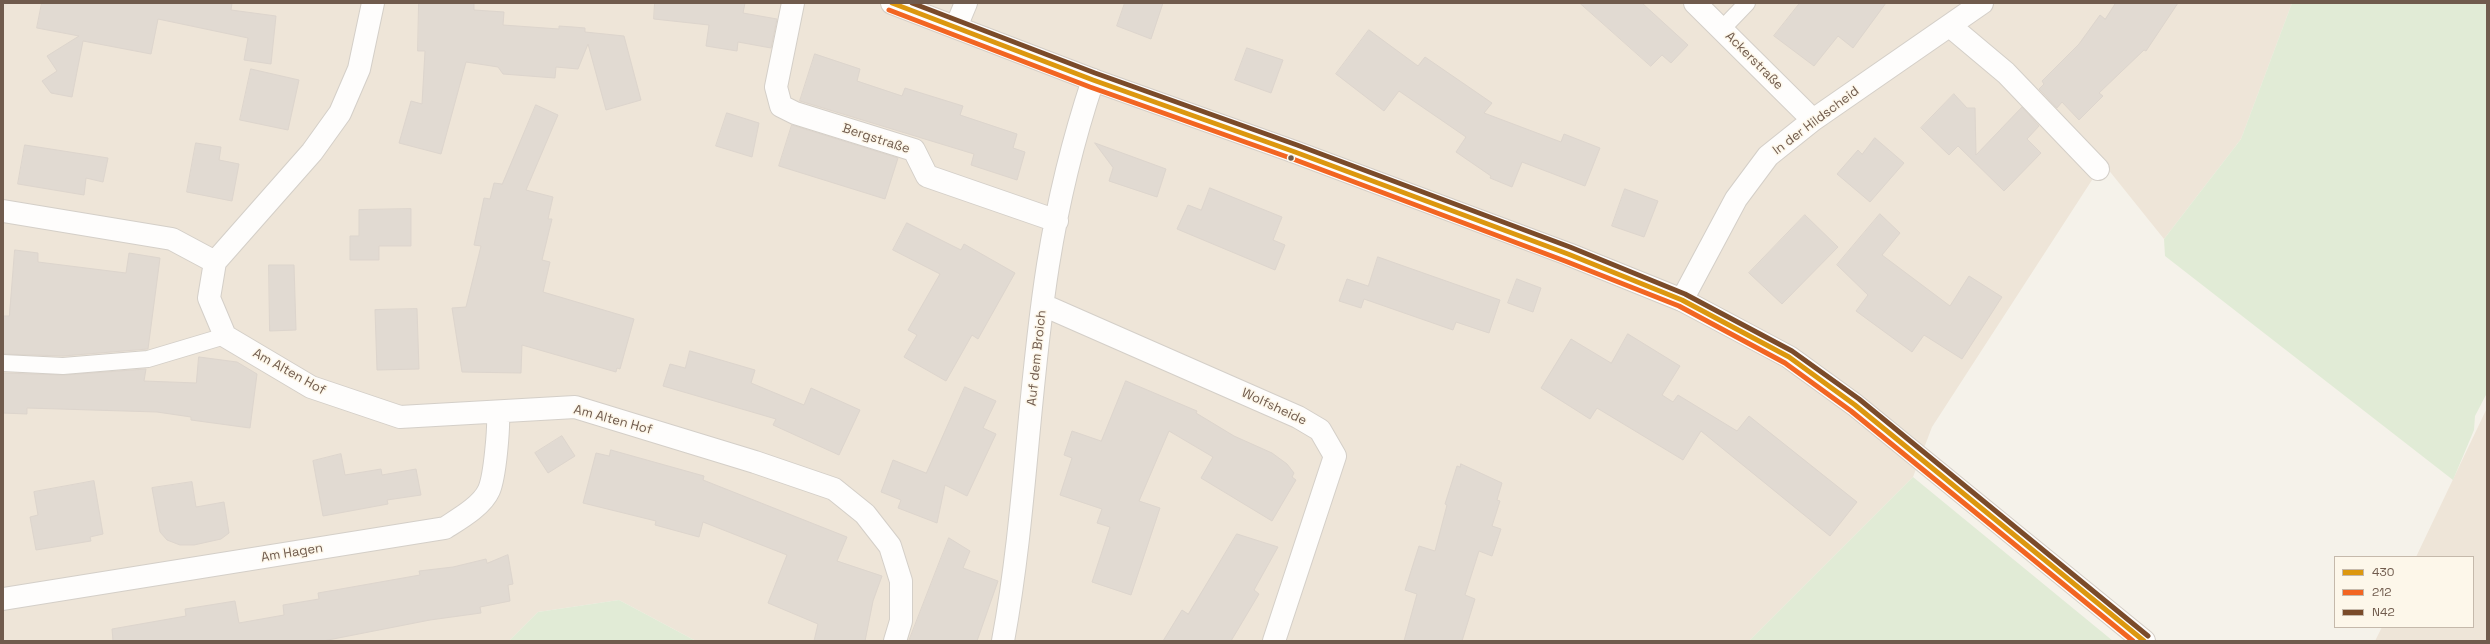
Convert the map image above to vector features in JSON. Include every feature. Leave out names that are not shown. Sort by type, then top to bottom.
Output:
[{"type":"street","points":[[225,336],[209,298],[215,262],[312,152],[340,113],[359,68],[373,3]]},
{"type":"street","name":"Bergstraße","points":[[793,3],[776,87],[781,106],[795,113],[914,150],[928,176],[1057,221]]},
{"type":"street","points":[[892,3],[1093,80],[1344,170],[1584,260],[1682,300],[1789,357],[1854,404],[2144,641]]},
{"type":"street","points":[[956,27],[966,3]]},
{"type":"street","name":"Ackerstraße","points":[[1695,3],[1813,120]]},
{"type":"street","name":"In der Hildscheid","points":[[1682,300],[1736,199],[1768,156],[1813,120],[1982,3]]},
{"type":"street","points":[[1950,26],[2006,73],[2098,169]]},
{"type":"street","name":"Auf dem Broich","points":[[1003,641],[1014,585],[1043,305],[1057,221],[1074,138],[1093,80]]},
{"type":"street","points":[[3,212],[172,239],[215,262]]},
{"type":"street","name":"Wolfsheide","points":[[1043,305],[1298,417],[1320,430],[1335,456],[1274,641]]},
{"type":"street","name":"Am Alten Hof","points":[[225,336],[311,387],[400,417],[575,407],[762,464],[834,489],[865,514],[890,546],[901,581],[901,622],[895,641]]},
{"type":"street","name":"Am Hagen","points":[[3,599],[445,528],[469,514],[489,490],[499,428],[498,412]]},
{"type":"lane","points":[[1722,29],[1747,3]]},
{"type":"lane","points":[[3,363],[63,366],[148,359],[225,336]]},
{"type":"shaded area","points":[[3,3],[2292,3],[2241,139],[2164,239],[2103,163],[1932,427],[1913,477],[1749,641],[696,641],[619,600],[538,612],[509,641],[3,641]]},
{"type":"shaded area","points":[[2487,408],[2487,641],[2375,641],[2382,628],[2474,628],[2474,556],[2416,556]]},
{"type":"green space","points":[[2292,3],[2487,3],[2487,393],[2475,416],[2474,430],[2453,480],[2165,256],[2164,239],[2241,139]]},
{"type":"green space","points":[[1913,477],[2113,641],[1749,641]]},
{"type":"green space","points":[[619,600],[696,641],[509,641],[538,612]]},
{"type":"building","points":[[42,3],[232,3],[231,10],[276,16],[271,64],[244,60],[248,38],[158,19],[151,54],[83,41],[72,97],[51,93],[42,81],[57,71],[47,56],[79,36],[37,28]]},
{"type":"building","points":[[419,3],[474,3],[474,10],[504,12],[503,25],[559,29],[559,26],[585,28],[585,32],[624,36],[641,100],[606,110],[588,44],[578,69],[556,67],[555,78],[503,74],[498,67],[466,62],[441,154],[399,143],[411,101],[422,104],[425,51],[418,51]]},
{"type":"building","points":[[655,3],[745,3],[743,13],[777,19],[771,48],[738,42],[737,51],[706,46],[709,25],[654,19]]},
{"type":"building","points":[[1125,3],[1163,3],[1151,39],[1117,26]]},
{"type":"building","points":[[1580,3],[1642,3],[1688,45],[1671,63],[1662,55],[1651,66]]},
{"type":"building","points":[[1800,3],[1886,3],[1853,48],[1838,36],[1814,66],[1774,36]]},
{"type":"building","points":[[2116,3],[2178,3],[2146,51],[2144,50],[2099,93],[2103,96],[2079,120],[2062,102],[2057,108],[2039,89],[2044,84],[2042,81],[2079,44],[2100,15],[2105,19]]},
{"type":"building","points":[[1369,30],[1418,66],[1425,57],[1492,103],[1484,113],[1561,142],[1564,134],[1600,148],[1585,186],[1522,162],[1512,187],[1490,178],[1491,176],[1456,152],[1466,137],[1399,91],[1384,111],[1336,74]]},
{"type":"building","points":[[1247,48],[1283,60],[1271,93],[1235,80]]},
{"type":"building","points":[[815,54],[860,69],[857,81],[902,96],[905,88],[963,106],[960,115],[1017,134],[1013,148],[1025,152],[1017,180],[971,165],[974,154],[800,101]]},
{"type":"building","points":[[251,69],[299,80],[288,130],[240,120]]},
{"type":"building","points":[[1954,94],[1967,108],[1975,108],[1976,155],[2022,107],[2039,126],[2027,139],[2041,153],[2004,191],[1958,146],[1949,155],[1921,128]]},
{"type":"building","points":[[536,105],[558,115],[526,190],[553,197],[548,219],[552,219],[542,260],[550,262],[543,292],[634,319],[620,369],[617,368],[616,372],[522,345],[521,373],[462,372],[452,308],[466,307],[481,246],[474,245],[484,198],[490,199],[494,183],[502,184]]},
{"type":"building","points":[[727,113],[759,123],[752,157],[716,146]]},
{"type":"building","points":[[792,125],[898,158],[885,199],[779,166]]},
{"type":"building","points":[[1875,138],[1904,163],[1870,202],[1837,174],[1858,150],[1862,154]]},
{"type":"building","points":[[196,143],[221,147],[219,160],[239,164],[232,201],[187,192]]},
{"type":"building","points":[[1095,143],[1166,169],[1157,197],[1109,181],[1113,168]]},
{"type":"building","points":[[25,145],[108,158],[103,182],[86,178],[84,195],[18,184]]},
{"type":"building","points":[[1210,188],[1282,217],[1273,240],[1285,245],[1275,270],[1177,229],[1188,205],[1201,210]]},
{"type":"building","points":[[1625,189],[1658,201],[1644,237],[1612,226]]},
{"type":"building","points":[[411,209],[411,246],[379,246],[379,260],[350,260],[350,236],[359,236],[359,210]]},
{"type":"building","points":[[1880,214],[1900,233],[1882,255],[1950,306],[1969,276],[2002,297],[1962,359],[1924,335],[1912,352],[1856,311],[1868,295],[1837,265]]},
{"type":"building","points":[[1805,215],[1838,247],[1782,304],[1749,273]]},
{"type":"building","points":[[907,223],[961,250],[964,244],[1015,273],[978,339],[972,335],[946,381],[904,357],[917,335],[908,330],[940,274],[893,250]]},
{"type":"building","points":[[15,250],[38,253],[38,262],[126,273],[129,253],[160,258],[148,349],[63,356],[3,354],[3,316],[9,316]]},
{"type":"building","points":[[1378,257],[1500,300],[1489,333],[1456,322],[1453,330],[1364,299],[1361,308],[1339,301],[1347,279],[1368,286]]},
{"type":"building","points":[[269,265],[294,265],[296,330],[270,331]]},
{"type":"building","points":[[1517,279],[1541,288],[1533,312],[1508,303]]},
{"type":"building","points":[[417,309],[419,369],[377,370],[375,310]]},
{"type":"building","points":[[1628,334],[1680,366],[1662,395],[1673,402],[1678,395],[1737,431],[1749,416],[1857,502],[1830,536],[1701,431],[1683,460],[1597,408],[1590,419],[1541,388],[1571,339],[1611,363]]},
{"type":"building","points":[[690,351],[755,370],[751,383],[804,405],[811,388],[860,410],[839,455],[773,425],[776,419],[663,386],[670,364],[685,368]]},
{"type":"building","points":[[199,357],[237,362],[257,374],[250,428],[191,420],[191,417],[157,412],[27,408],[27,414],[3,413],[3,373],[64,375],[146,369],[144,381],[196,383]]},
{"type":"building","points":[[1126,381],[1197,411],[1196,413],[1234,436],[1272,453],[1287,464],[1294,473],[1292,477],[1296,480],[1272,521],[1201,478],[1213,457],[1169,431],[1139,501],[1160,508],[1131,595],[1092,582],[1110,527],[1097,523],[1102,509],[1060,495],[1072,458],[1064,455],[1072,431],[1101,441]]},
{"type":"building","points":[[965,387],[996,401],[983,428],[996,434],[967,496],[945,485],[937,523],[898,508],[901,500],[881,492],[893,460],[926,473]]},
{"type":"building","points":[[562,436],[575,456],[548,473],[535,453]]},
{"type":"building","points":[[611,450],[704,476],[703,480],[847,537],[837,561],[882,576],[873,601],[865,641],[814,641],[818,624],[768,603],[787,555],[703,522],[699,537],[655,525],[656,521],[583,503],[596,453],[609,456]]},
{"type":"building","points":[[341,454],[345,475],[381,469],[382,475],[416,469],[421,495],[387,500],[388,504],[323,516],[313,461]]},
{"type":"building","points":[[1461,464],[1502,483],[1497,500],[1500,501],[1492,526],[1501,529],[1492,556],[1479,551],[1465,595],[1475,599],[1462,641],[1404,641],[1417,594],[1405,590],[1419,546],[1435,551],[1447,505],[1445,504],[1457,466],[1460,467]]},
{"type":"building","points":[[94,481],[103,534],[90,537],[91,541],[36,550],[30,517],[38,515],[34,492]]},
{"type":"building","points":[[192,482],[196,507],[224,502],[229,533],[221,539],[194,545],[180,545],[167,540],[160,532],[152,488]]},
{"type":"building","points":[[1237,534],[1278,547],[1254,590],[1259,594],[1231,641],[1163,641],[1182,610],[1188,614]]},
{"type":"building","points":[[949,538],[970,551],[963,568],[998,581],[977,641],[909,641]]},
{"type":"building","points":[[508,555],[513,584],[508,585],[510,601],[480,607],[481,613],[430,620],[323,641],[113,641],[112,629],[186,616],[185,609],[235,601],[239,623],[284,615],[283,605],[319,599],[318,593],[420,575],[419,571],[453,567],[486,559],[487,563]]},
{"type":"transit line","name":"430","points":[[892,3],[1093,80],[1295,152],[1568,254],[1682,300],[1789,357],[1855,405],[2144,641]]},
{"type":"transit line","name":"N42","points":[[912,3],[1095,73],[1297,145],[1570,247],[1685,294],[1792,351],[1859,399],[2148,636]]},
{"type":"transit line","name":"212","points":[[889,10],[1090,87],[1293,159],[1565,261],[1679,306],[1785,363],[1851,411],[2133,641]]}]
